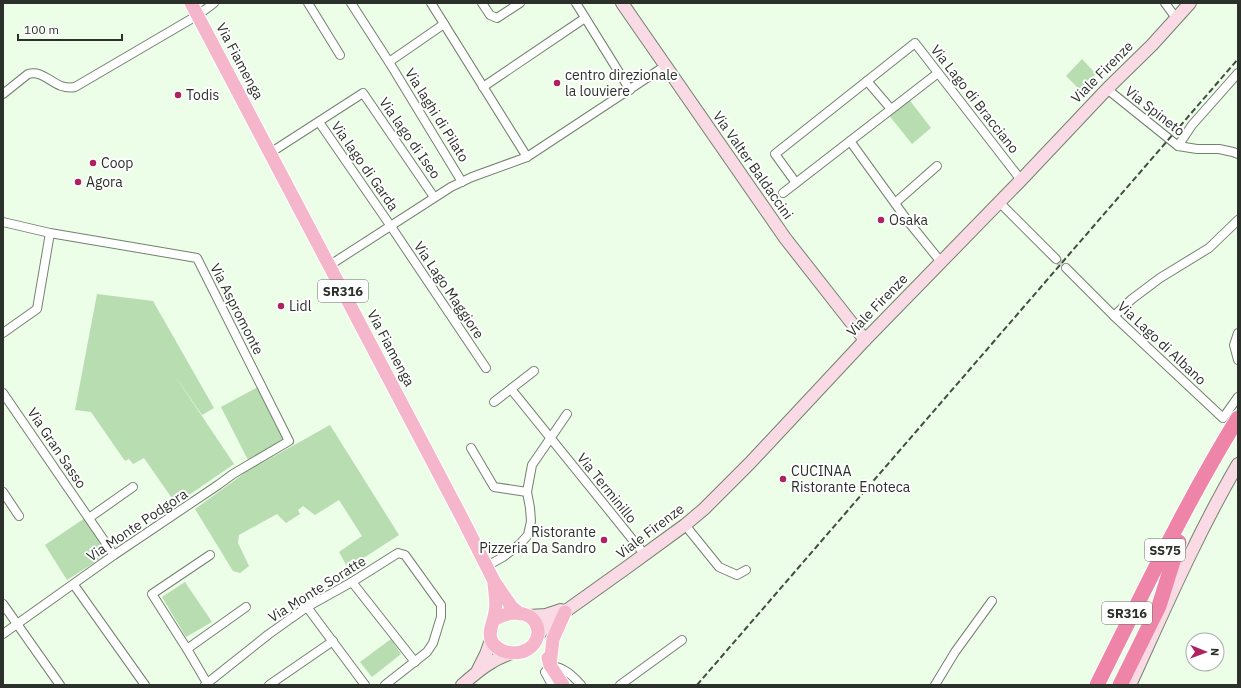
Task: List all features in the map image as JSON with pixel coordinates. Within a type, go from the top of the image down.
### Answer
[{"type":"highway","name":"SS75","points":[[1108,685],[1211,462],[1238,418]]},
{"type":"highway","name":"SS75","points":[[1097,685],[1174,542],[1238,433]]},
{"type":"highway","name":"SR316","points":[[1087,685],[1146,578],[1174,542]]},
{"type":"highway","name":"SR316","points":[[1120,685],[1159,606],[1174,542]]},
{"type":"main road","name":"Via Fiamenga","points":[[191,3],[330,265],[494,581],[511,606],[524,615]]},
{"type":"main road","name":"Via Valter Baldaccini","points":[[622,3],[785,238],[865,340]]},
{"type":"main road","name":"Viale Firenze","points":[[525,651],[534,645],[538,637],[549,623],[685,525],[704,509],[750,463],[865,340],[1021,180],[1106,89],[1152,45],[1190,3]]},
{"type":"main road","points":[[1130,685],[1187,562],[1226,484],[1238,464]]},
{"type":"main road","name":"Via Fiamenga","points":[[494,581],[496,600],[494,620]]},
{"type":"main road","name":"Viale Firenze","points":[[494,620],[505,614],[546,615],[567,610]]},
{"type":"main road","points":[[551,665],[553,639],[567,610]]},
{"type":"main road","name":"SR316","points":[[524,615],[535,623],[538,637],[551,665],[563,685]]},
{"type":"main road","name":"SR316","points":[[491,640],[491,628],[494,620]]},
{"type":"main road","points":[[471,680],[486,654],[491,640],[499,649],[512,653]]},
{"type":"main road","points":[[471,680],[501,656],[525,651]]},
{"type":"main road","name":"SR316","points":[[525,651],[539,656],[551,665]]},
{"type":"street","points":[[3,94],[28,74],[32,73],[41,74],[61,87],[75,87],[198,15],[214,3]]},
{"type":"street","points":[[308,3],[340,55]]},
{"type":"street","name":"Via laghi di Pilato","points":[[351,3],[389,62],[462,182]]},
{"type":"street","points":[[431,3],[527,157]]},
{"type":"street","points":[[482,3],[490,15],[497,18],[520,3]]},
{"type":"street","points":[[576,3],[630,90]]},
{"type":"street","points":[[1165,3],[1176,18]]},
{"type":"street","points":[[483,87],[586,18]]},
{"type":"street","name":"Via laghi di Pilato","points":[[389,62],[444,24]]},
{"type":"street","name":"Via Lago di Bracciano","points":[[796,183],[775,154],[915,43],[1021,180]]},
{"type":"street","points":[[330,265],[434,197],[462,182],[527,157],[665,66]]},
{"type":"street","points":[[783,193],[938,73]]},
{"type":"street","points":[[1178,146],[1192,125],[1238,73]]},
{"type":"street","points":[[868,80],[892,109]]},
{"type":"street","name":"Via Spineto","points":[[1106,89],[1178,146],[1197,149],[1219,149],[1238,154]]},
{"type":"street","name":"Via lago di Iseo","points":[[319,122],[363,93],[434,197]]},
{"type":"street","points":[[270,153],[319,122]]},
{"type":"street","name":"Via lago di Garda","points":[[319,122],[390,225]]},
{"type":"street","points":[[850,141],[895,203],[941,262]]},
{"type":"street","points":[[895,203],[937,166]]},
{"type":"street","points":[[999,202],[1056,259]]},
{"type":"street","points":[[1114,316],[1132,299],[1160,278],[1210,248],[1238,220]]},
{"type":"street","name":"Via Aspromonte","points":[[3,222],[50,233],[197,258],[289,441]]},
{"type":"street","name":"Via Lago Maggiore","points":[[390,225],[486,368]]},
{"type":"street","points":[[3,333],[37,309],[50,233]]},
{"type":"street","name":"Via Lago di Albano","points":[[1066,268],[1114,316],[1223,418],[1238,397]]},
{"type":"street","points":[[1238,333],[1234,345],[1238,360]]},
{"type":"street","points":[[494,402],[534,371]]},
{"type":"street","name":"Via Terminillo","points":[[511,389],[644,554]]},
{"type":"street","name":"Via Gran Sasso","points":[[3,393],[114,555]]},
{"type":"street","points":[[487,566],[503,557],[528,535],[531,521],[527,492],[532,465],[567,414]]},
{"type":"street","name":"Via Monte Podgora","points":[[3,634],[74,585],[114,555],[233,474],[289,441]]},
{"type":"street","points":[[471,448],[494,487],[527,492]]},
{"type":"street","points":[[89,518],[133,488]]},
{"type":"street","points":[[3,492],[20,516]]},
{"type":"street","points":[[685,525],[719,567],[737,575],[746,570]]},
{"type":"street","name":"Via Monte Soratte","points":[[210,555],[152,594],[187,649],[211,683],[269,634],[307,607],[352,582],[398,553],[405,555],[441,605],[441,617],[433,643],[415,662]]},
{"type":"street","points":[[352,582],[415,662],[385,685]]},
{"type":"street","points":[[74,585],[145,685]]},
{"type":"street","points":[[935,685],[955,652],[992,601]]},
{"type":"street","points":[[3,604],[60,685]]},
{"type":"street","name":"Via Monte Soratte","points":[[187,649],[246,607]]},
{"type":"street","points":[[307,607],[365,685]]},
{"type":"street","points":[[620,685],[682,640]]},
{"type":"street","points":[[269,685],[332,641]]},
{"type":"street","points":[[552,685],[545,672],[551,665],[568,672],[581,685]]},
{"type":"green space","points":[[1082,59],[1096,74],[1080,90],[1066,76]]},
{"type":"green space","points":[[908,98],[931,128],[912,144],[888,114]]},
{"type":"green space","points":[[97,294],[153,301],[214,408],[202,415],[171,370],[234,464],[176,504],[144,458],[133,464],[129,459],[125,461],[91,412],[75,410]]},
{"type":"green space","points":[[258,387],[283,434],[282,441],[248,460],[221,407]]},
{"type":"green space","points":[[330,425],[399,535],[348,568],[339,552],[362,536],[339,500],[315,515],[303,506],[298,510],[300,514],[286,523],[277,514],[239,535],[238,543],[249,566],[240,573],[233,571],[195,509],[246,472]]},
{"type":"green space","points":[[85,518],[104,546],[103,557],[67,580],[45,545]]},
{"type":"green space","points":[[185,582],[212,622],[186,637],[162,597]]},
{"type":"green space","points":[[391,639],[401,654],[372,677],[360,662]]},
{"type":"tunnel","points":[[1056,259],[1066,268]]},
{"type":"railway","points":[[697,685],[1238,59]]},
{"type":"place","name":"centro direzionale la louviere","points":[[557,83]]},
{"type":"place","name":"Todis","points":[[178,95]]},
{"type":"place","name":"Coop","points":[[93,163]]},
{"type":"place","name":"Agora","points":[[78,182]]},
{"type":"place","name":"Osaka","points":[[881,220]]},
{"type":"place","name":"Lidl","points":[[281,306]]},
{"type":"place","name":"CUCINAA Ristorante Enoteca","points":[[783,479]]},
{"type":"place","name":"Ristorante Pizzeria Da Sandro","points":[[604,540]]}]
